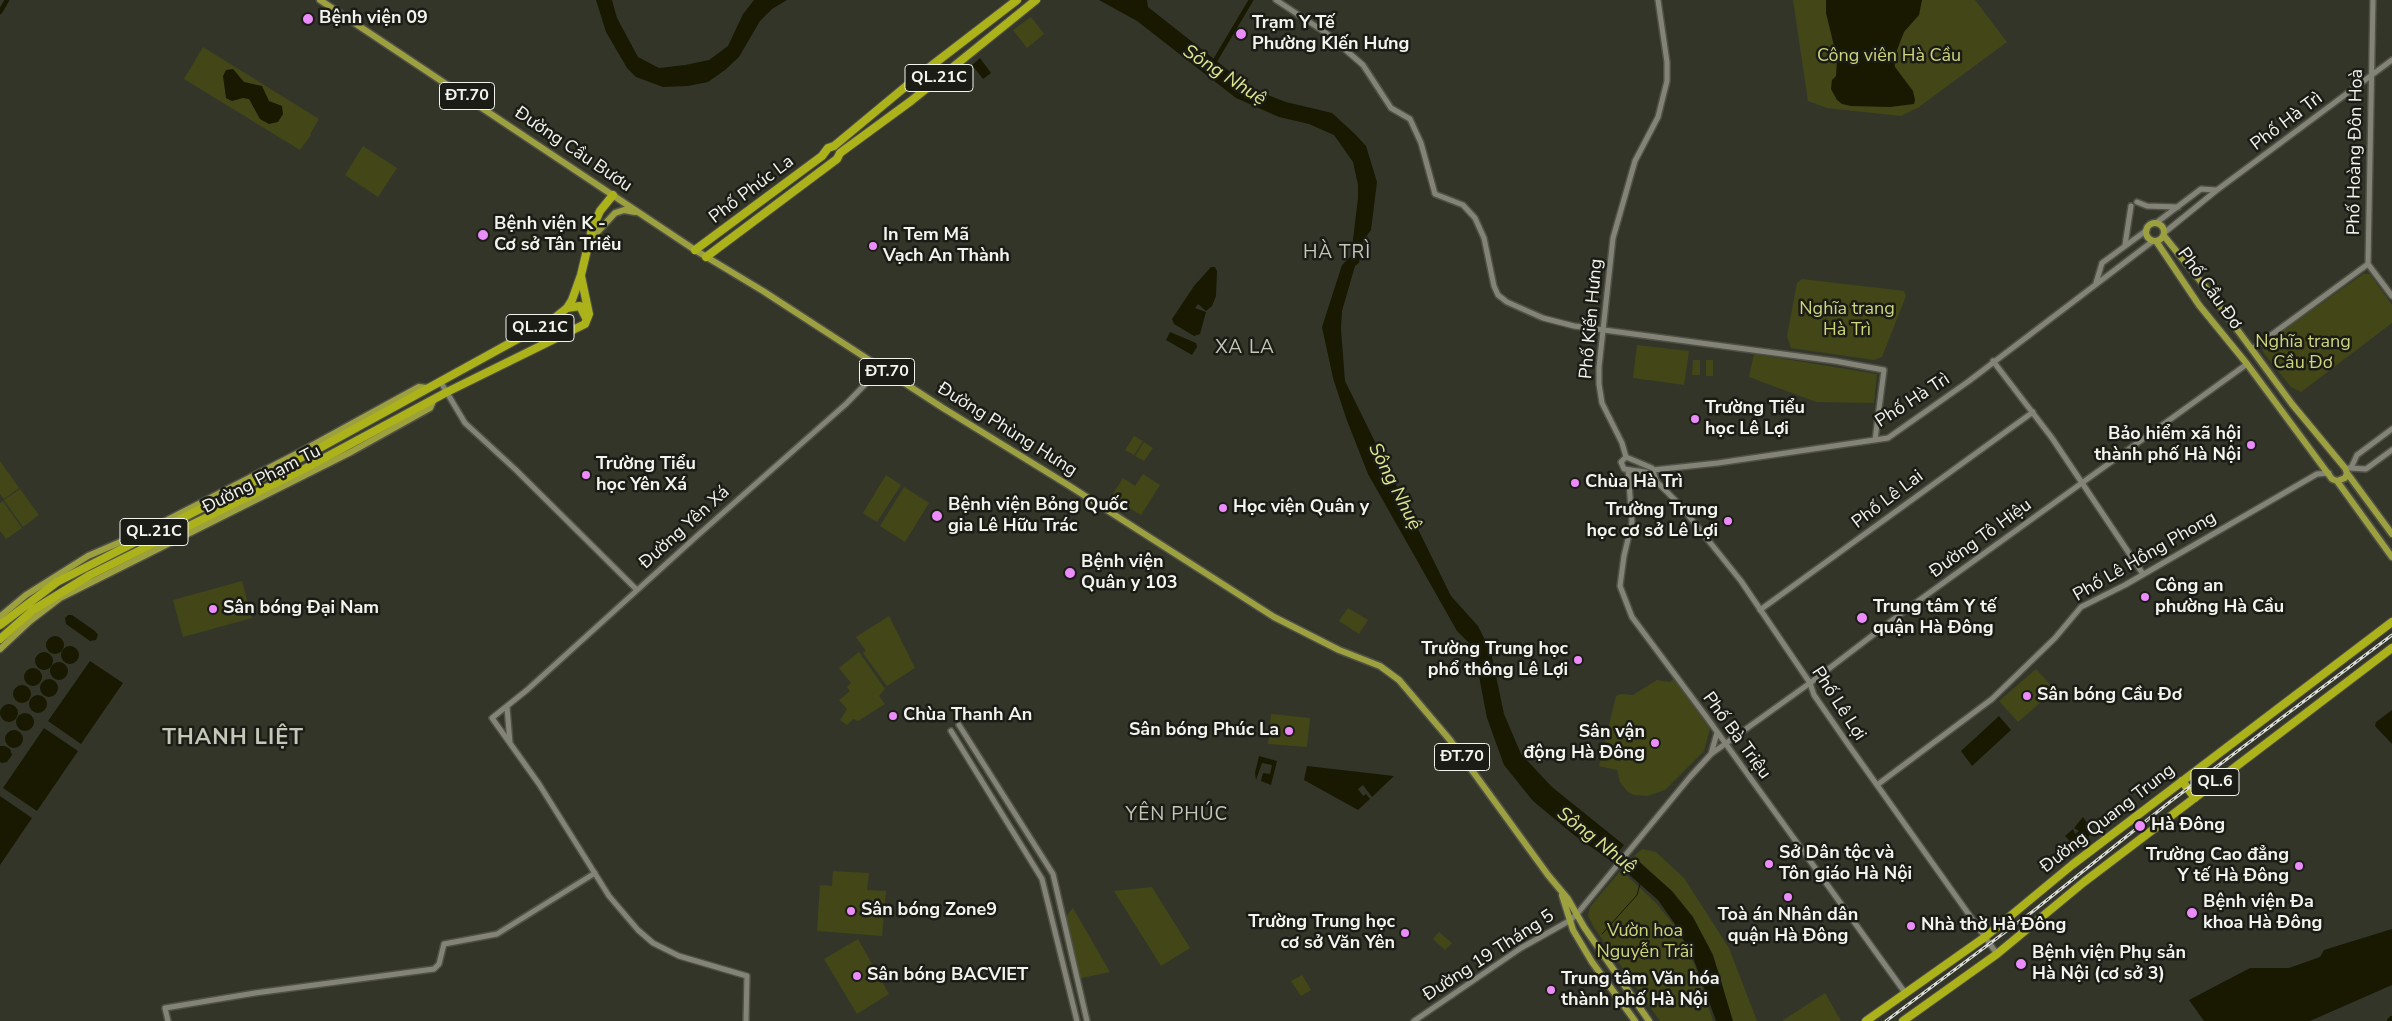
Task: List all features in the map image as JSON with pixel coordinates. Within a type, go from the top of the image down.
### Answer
[{"type":"highway","name":"QL.21C","points":[[834,146],[922,73],[1017,0]]},
{"type":"highway","name":"QL.21C","points":[[840,154],[1036,0]]},
{"type":"highway","points":[[834,146],[840,154],[837,159],[833,160],[827,157],[826,152],[828,148],[834,146]]},
{"type":"highway","name":"Phố Phúc La","points":[[695,250],[826,152]]},
{"type":"highway","name":"Phố Phúc La","points":[[706,257],[782,202],[833,160]]},
{"type":"highway","name":"Đường Phạm Tu","points":[[0,625],[57,582],[315,448],[545,325],[567,308],[581,275],[589,241],[600,210],[613,195]]},
{"type":"highway","name":"Đường Phạm Tu","points":[[0,639],[90,574],[284,479],[324,462],[447,392],[586,322],[589,314],[581,275]]},
{"type":"highway","points":[[567,308],[580,306],[584,311],[586,322]]},
{"type":"highway","points":[[315,448],[324,462]]},
{"type":"highway","name":"Đường Quang Trung","points":[[1866,1021],[1985,937],[2105,839],[2392,622]]},
{"type":"highway","name":"Đường Quang Trung","points":[[1903,1021],[1997,954],[2084,882],[2392,648]]},
{"type":"highway","points":[[2182,781],[2195,798]]},
{"type":"main road","name":"Đường Cầu Bươu","points":[[320,0],[659,226]]},
{"type":"main road","points":[[589,241],[615,213],[628,210],[640,214]]},
{"type":"main road","points":[[2156,223],[2163,228],[2164,234],[2154,241],[2147,236],[2146,230],[2150,225],[2156,223]]},
{"type":"main road","name":"Đường Phùng Hưng","points":[[659,226],[1274,617],[1339,650],[1380,666],[1399,680],[1450,740],[1577,914],[1649,1021]]},
{"type":"main road","name":"Phố Cầu Đơ","points":[[2164,234],[2346,469],[2392,534]]},
{"type":"main road","name":"Phố Cầu Đơ","points":[[2154,241],[2199,306],[2247,364],[2332,478],[2337,481]]},
{"type":"main road","points":[[2236,351],[2252,349],[2247,364],[2264,365]]},
{"type":"main road","name":"Đường Phạm Tu","points":[[0,619],[2,615],[26,595],[88,556],[146,531],[315,448]]},
{"type":"main road","points":[[2316,456],[2321,459],[2328,456],[2329,448]]},
{"type":"main road","name":"Đường Phạm Tu","points":[[0,649],[38,610],[324,462]]},
{"type":"main road","points":[[2330,473],[2333,466],[2346,469],[2342,480],[2337,481],[2392,557]]},
{"type":"main road","points":[[2349,500],[2349,491],[2356,488],[2360,491]]},
{"type":"main road","name":"Đường Phùng Hưng","points":[[1561,892],[1569,921],[1592,962],[1634,1021]]},
{"type":"main road","points":[[1592,962],[1603,954]]},
{"type":"main road","points":[[1621,1001],[1630,994]]},
{"type":"street","points":[[1276,0],[1326,33],[1362,65],[1391,108],[1410,119],[1421,143],[1435,194],[1463,205],[1475,218],[1484,238],[1494,286],[1498,295],[1507,302],[1543,318],[1574,326],[1835,361],[1884,370],[1875,440]]},
{"type":"street","name":"Phố Kiến Hưng","points":[[1630,469],[1624,469],[1621,464],[1626,457],[1602,403],[1598,367],[1613,238],[1635,161],[1658,117],[1667,82],[1668,62],[1658,0]]},
{"type":"street","name":"Phố Hoàng Đôn Hoà","points":[[2368,264],[2368,146],[2372,76],[2373,0]]},
{"type":"street","name":"Phố Hà Trì","points":[[2164,234],[2217,190],[2392,60]]},
{"type":"street","name":"Phố Hà Trì","points":[[2156,223],[2201,189],[2217,190]]},
{"type":"street","points":[[2137,202],[2160,207],[2178,206]]},
{"type":"street","points":[[2125,245],[2131,206]]},
{"type":"street","points":[[2096,283],[2102,263],[2146,230]]},
{"type":"street","name":"Phố Hà Trì","points":[[1650,471],[1888,438],[1943,401],[1993,361],[2154,241]]},
{"type":"street","points":[[2252,349],[2368,264],[2392,296]]},
{"type":"street","points":[[1993,361],[2033,412],[2143,574]]},
{"type":"street","name":"Đường Tô Hiệu","points":[[1577,914],[1631,847],[1711,754],[1810,683],[1907,609],[2247,364]]},
{"type":"street","name":"Đường Yên Xá","points":[[746,1021],[747,976],[679,956],[653,943],[638,930],[609,896],[539,784],[492,718],[846,404],[881,368]]},
{"type":"street","points":[[440,381],[465,424],[516,470],[638,590]]},
{"type":"street","name":"Phố Lê Lai","points":[[1760,610],[2033,412]]},
{"type":"street","points":[[2346,469],[2357,455],[2392,429]]},
{"type":"street","points":[[2346,469],[2366,469],[2392,450]]},
{"type":"street","points":[[1626,457],[1650,471]]},
{"type":"street","points":[[1634,462],[1630,469],[1650,471]]},
{"type":"street","name":"Phố Bà Triệu","points":[[1630,469],[1632,522],[1622,563],[1620,586],[1622,597],[1632,617],[1906,994]]},
{"type":"street","name":"Phố Lê Lợi","points":[[1650,471],[1657,482],[1680,506],[1732,569],[1810,683],[1814,695],[1997,954]]},
{"type":"street","name":"Phố Lê Hồng Phong","points":[[1877,786],[1992,699],[2055,638],[2081,607],[2143,574],[2317,474],[2330,473]]},
{"type":"street","name":"Đường Yên Xá","points":[[506,707],[510,744]]},
{"type":"street","points":[[959,725],[1053,874],[1087,1021]]},
{"type":"street","points":[[951,731],[1042,879],[1077,1021]]},
{"type":"street","points":[[1711,754],[1717,733]]},
{"type":"street","points":[[168,1021],[165,1008],[254,993],[434,970],[439,964],[444,944],[497,934],[595,873]]},
{"type":"street","name":"Đường 19 Tháng 5","points":[[1414,1021],[1521,948],[1569,921],[1577,914]]},
{"type":"green space","name":"Công viên Hà Cầu","points":[[1793,0],[1975,0],[2007,42],[1919,107],[1901,116],[1827,108],[1808,101]]},
{"type":"green space","points":[[1031,17],[1044,34],[1027,48],[1013,30]]},
{"type":"green space","points":[[203,47],[319,119],[311,135],[300,150],[184,79]]},
{"type":"green space","points":[[363,146],[397,168],[378,197],[345,175]]},
{"type":"green space","name":"Nghĩa trang Cầu Đơ","points":[[2363,274],[2370,274],[2392,305],[2392,323],[2301,392],[2291,387],[2263,352],[2263,345]]},
{"type":"green space","name":"Nghĩa trang Hà Trì","points":[[1802,279],[1904,291],[1906,296],[1882,357],[1874,360],[1791,348],[1787,336],[1797,283]]},
{"type":"green space","points":[[1637,345],[1689,351],[1684,385],[1633,378]]},
{"type":"green space","points":[[1754,354],[1877,374],[1874,403],[1816,402],[1749,377]]},
{"type":"green space","points":[[1693,360],[1700,360],[1700,375],[1692,375]]},
{"type":"green space","points":[[1706,360],[1713,360],[1713,376],[1706,376]]},
{"type":"green space","points":[[1134,436],[1143,441],[1134,455],[1125,450]]},
{"type":"green space","points":[[1144,442],[1153,448],[1144,461],[1135,456]]},
{"type":"green space","points":[[0,461],[19,488],[4,499],[0,494]]},
{"type":"green space","points":[[1143,474],[1160,485],[1141,515],[1111,497],[1123,478],[1135,486]]},
{"type":"green space","points":[[886,475],[901,485],[877,522],[863,513]]},
{"type":"green space","points":[[904,487],[929,503],[905,542],[880,526]]},
{"type":"green space","points":[[20,489],[39,515],[23,527],[4,500]]},
{"type":"green space","points":[[3,501],[22,528],[6,539],[0,531],[0,503]]},
{"type":"green space","name":"Sân bóng Đại Nam","points":[[242,581],[252,618],[183,637],[173,600]]},
{"type":"green space","points":[[1348,608],[1368,620],[1359,634],[1339,621]]},
{"type":"green space","points":[[889,616],[915,668],[887,686],[863,653],[866,651],[856,637]]},
{"type":"green space","points":[[859,652],[885,689],[879,696],[885,704],[858,721],[853,719],[847,725],[840,720],[847,709],[839,700],[850,691],[847,687],[851,683],[839,668]]},
{"type":"green space","name":"Sân bóng Cầu Đơ","points":[[2036,669],[2055,690],[2018,722],[1999,701]]},
{"type":"green space","name":"Sân vận động Hà Đông","points":[[1674,679],[1710,729],[1704,751],[1665,790],[1647,796],[1634,795],[1628,792],[1620,782],[1617,770],[1599,766],[1616,696],[1621,694],[1633,695],[1657,680],[1670,682]]},
{"type":"green space","name":"Sân bóng Phúc La","points":[[1271,714],[1310,718],[1307,747],[1268,744]]},
{"type":"green space","points":[[1642,849],[1656,852],[1684,878],[1729,948],[1757,1021],[1732,1021],[1720,976],[1708,945],[1681,902],[1634,856]]},
{"type":"green space","name":"Vườn hoa Nguyễn Trãi","points":[[1621,870],[1656,903],[1678,930],[1695,966],[1713,1021],[1660,1021],[1595,929],[1588,916],[1590,907]]},
{"type":"green space","name":"Sân bóng Zone9","points":[[833,871],[869,873],[867,890],[886,891],[882,936],[817,931],[820,885],[832,886]]},
{"type":"green space","points":[[1152,887],[1190,948],[1161,966],[1114,891]]},
{"type":"green space","points":[[1073,908],[1110,972],[1077,979],[1063,920]]},
{"type":"green space","points":[[1439,932],[1452,943],[1445,950],[1433,939]]},
{"type":"green space","name":"Sân bóng BACVIET","points":[[858,939],[889,994],[857,1014],[824,959]]},
{"type":"green space","points":[[1302,975],[1311,990],[1301,996],[1291,981]]},
{"type":"green space","points":[[1825,993],[1841,1021],[1782,1021]]},
{"type":"water","points":[[596,0],[612,0],[617,18],[638,57],[659,68],[709,60],[728,46],[743,14],[754,0],[787,0],[772,9],[760,21],[739,57],[708,82],[688,86],[663,87],[636,77],[627,68],[606,32]]},
{"type":"water","points":[[1099,0],[1147,0],[1148,7],[1252,89],[1286,102],[1332,113],[1366,146],[1377,182],[1371,230],[1363,241],[1359,263],[1355,266],[1342,311],[1341,329],[1345,381],[1451,596],[1478,626],[1491,652],[1504,714],[1521,754],[1552,787],[1624,845],[1611,861],[1574,835],[1533,801],[1504,765],[1487,718],[1477,666],[1470,644],[1457,631],[1368,474],[1346,418],[1333,378],[1322,327],[1342,265],[1351,256],[1358,198],[1358,185],[1353,162],[1334,135],[1309,124],[1279,117],[1236,98],[1137,21]]},
{"type":"water","points":[[1826,0],[1922,0],[1919,15],[1904,32],[1894,58],[1895,67],[1913,91],[1914,104],[1890,107],[1851,106],[1842,104],[1837,100],[1831,89],[1832,80],[1836,76],[1837,58],[1826,13]]},
{"type":"water","points":[[980,58],[991,73],[983,79],[972,65]]},
{"type":"water","points":[[233,69],[244,82],[262,86],[269,101],[282,106],[283,114],[278,122],[269,124],[260,119],[249,99],[243,98],[232,101],[226,98],[223,76],[226,70]]},
{"type":"water","points":[[1211,267],[1215,267],[1217,271],[1216,296],[1212,306],[1206,311],[1198,304],[1195,308],[1206,312],[1200,334],[1194,336],[1174,324],[1172,319],[1194,286]]},
{"type":"water","points":[[1170,332],[1196,343],[1197,347],[1192,355],[1166,340]]},
{"type":"water","points":[[68,615],[72,615],[95,631],[98,635],[96,640],[90,641],[66,624],[65,618]]},
{"type":"water","points":[[55,636],[61,639],[64,645],[61,651],[55,654],[49,651],[46,645],[49,639]]},
{"type":"water","points":[[70,646],[76,649],[79,655],[76,661],[70,664],[64,661],[61,655],[64,649]]},
{"type":"water","points":[[44,652],[50,655],[53,661],[50,667],[44,670],[38,667],[35,661],[38,655]]},
{"type":"water","points":[[90,661],[123,683],[81,744],[48,721]]},
{"type":"water","points":[[59,662],[65,665],[68,671],[65,677],[59,680],[53,677],[50,671],[53,665]]},
{"type":"water","points":[[33,668],[39,671],[42,677],[39,683],[33,686],[27,683],[24,677],[27,671]]},
{"type":"water","points":[[49,679],[55,682],[58,688],[55,694],[49,697],[43,694],[40,688],[43,682]]},
{"type":"water","points":[[22,685],[28,688],[31,694],[28,700],[22,703],[16,700],[13,694],[16,688]]},
{"type":"water","points":[[38,695],[44,698],[47,704],[44,710],[38,713],[32,710],[29,704],[32,698]]},
{"type":"water","points":[[9,704],[15,707],[18,713],[15,719],[9,722],[3,719],[0,713],[3,707]]},
{"type":"water","points":[[2392,710],[2392,744],[2375,726],[2376,722]]},
{"type":"water","points":[[25,713],[31,716],[34,722],[31,728],[25,731],[19,728],[16,722],[19,716]]},
{"type":"water","points":[[1999,716],[2011,730],[1972,766],[1961,751]]},
{"type":"water","points":[[44,728],[78,751],[37,811],[3,788]]},
{"type":"water","points":[[14,730],[20,733],[23,739],[20,745],[14,748],[8,745],[5,739],[8,733]]},
{"type":"water","points":[[0,746],[10,749],[12,755],[7,762],[2,763],[0,762]]},
{"type":"water","points":[[1259,756],[1277,761],[1271,785],[1261,781],[1263,773],[1270,774],[1272,765],[1262,763],[1256,780],[1255,773]]},
{"type":"water","points":[[1307,766],[1394,776],[1372,797],[1363,785],[1358,789],[1363,796],[1366,794],[1370,799],[1358,810],[1304,780]]},
{"type":"water","points":[[0,796],[32,818],[0,865]]},
{"type":"water","points":[[2083,817],[2092,830],[2088,838],[2077,848],[2065,836],[2073,829],[2075,834],[2079,831],[2074,828]]},
{"type":"water","points":[[1635,858],[1672,891],[1693,917],[1713,955],[1733,1021],[1716,1021],[1694,960],[1677,927],[1658,900],[1625,871]]},
{"type":"water","points":[[2392,929],[2392,985],[2310,1021],[2204,1021],[2189,1000],[2250,968],[2289,968],[2320,957],[2324,950]]},
{"type":"waterway","points":[[0,12],[7,0]]},
{"type":"waterway","points":[[1216,59],[1251,0]]},
{"type":"waterway","name":"Sông Nhuệ","points":[[1607,850],[1636,872]]},
{"type":"waterway","points":[[1602,934],[1637,895],[1640,884]]},
{"type":"railway","points":[[1886,1021],[2032,912],[2171,801],[2392,635]]},
{"type":"place","name":"Bệnh viện 09","points":[[308,19]]},
{"type":"place","name":"Trạm Y Tế Phường KIến Hưng","points":[[1241,34]]},
{"type":"place","name":"Bệnh viện K - Cơ sở Tân Triều","points":[[483,235]]},
{"type":"place","name":"In Tem Mã Vạch An Thành","points":[[873,246]]},
{"type":"place","name":"Trường Tiểu học Lê Lợi","points":[[1695,419]]},
{"type":"place","name":"Bảo hiểm xã hội thành phố Hà Nội","points":[[2251,445]]},
{"type":"place","name":"Trường Tiểu học Yên Xá","points":[[586,475]]},
{"type":"place","name":"Chùa Hà Trì","points":[[1575,483]]},
{"type":"place","name":"Học viện Quân y","points":[[1223,508]]},
{"type":"place","name":"Bệnh viện Bỏng Quốc gia Lê Hữu Trác","points":[[937,516]]},
{"type":"place","name":"Trường Trung học cơ sở Lê Lợi","points":[[1728,521]]},
{"type":"place","name":"Bệnh viện Quân y 103","points":[[1070,573]]},
{"type":"place","name":"Công an phường Hà Cầu","points":[[2145,597]]},
{"type":"place","name":"Sân bóng Đại Nam","points":[[213,609]]},
{"type":"place","name":"Trung tâm Y tế quận Hà Đông","points":[[1862,618]]},
{"type":"place","name":"Trường Trung học phổ thông Lê Lợi","points":[[1578,660]]},
{"type":"place","name":"Sân bóng Cầu Đơ","points":[[2027,696]]},
{"type":"place","name":"Chùa Thanh An","points":[[893,716]]},
{"type":"place","name":"Sân bóng Phúc La","points":[[1289,731]]},
{"type":"place","name":"Sân vận động Hà Đông","points":[[1655,743]]},
{"type":"place","name":"Hà Đông","points":[[2140,826]]},
{"type":"place","name":"Sở Dân tộc và Tôn giáo Hà Nội","points":[[1769,864]]},
{"type":"place","name":"Trường Cao đẳng Y tế Hà Đông","points":[[2299,866]]},
{"type":"place","name":"Toà án Nhân dân quận Hà Đông","points":[[1788,897]]},
{"type":"place","name":"Sân bóng Zone9","points":[[851,911]]},
{"type":"place","name":"Bệnh viện Đa khoa Hà Đông","points":[[2192,913]]},
{"type":"place","name":"Nhà thờ Hà Đông","points":[[1911,926]]},
{"type":"place","name":"Trường Trung học cơ sở Văn Yên","points":[[1405,933]]},
{"type":"place","name":"Bệnh viện Phụ sản Hà Nội (cơ sở 3)","points":[[2021,964]]},
{"type":"place","name":"Sân bóng BACVIET","points":[[857,976]]},
{"type":"place","name":"Trung tâm Văn hóa thành phố Hà Nội","points":[[1551,990]]},
{"type":"district","name":"HÀ TRÌ","points":[[1337,253]]},
{"type":"district","name":"XA LA","points":[[1245,348]]},
{"type":"district","name":"THANH LIỆT","points":[[233,739]]},
{"type":"district","name":"YÊN PHÚC","points":[[1177,815]]}]
